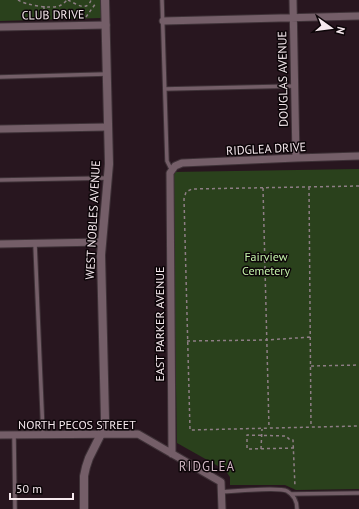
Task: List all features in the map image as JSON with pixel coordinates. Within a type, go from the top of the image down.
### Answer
[{"type":"street","name":"WEST NOBLES AVENUE","points":[[84,509],[84,476],[89,458],[101,434],[105,419],[101,255],[110,164],[105,0]]},
{"type":"street","name":"DOUGLAS AVENUE","points":[[293,0],[296,158]]},
{"type":"street","points":[[163,22],[359,16]]},
{"type":"street","name":"CLUB DRIVE","points":[[0,27],[106,25]]},
{"type":"street","points":[[0,129],[108,127]]},
{"type":"street","name":"RIDGLEA DRIVE","points":[[174,168],[182,164],[359,156]]},
{"type":"street","name":"EAST PARKER AVENUE","points":[[172,454],[170,173],[174,168]]},
{"type":"street","points":[[0,244],[102,242]]},
{"type":"street","name":"NORTH PECOS STREET","points":[[0,435],[138,434],[172,454]]},
{"type":"street","points":[[172,454],[221,482],[222,509]]},
{"type":"lane","points":[[162,0],[167,160],[170,167],[174,168]]},
{"type":"lane","points":[[0,77],[107,74]]},
{"type":"lane","points":[[165,88],[295,86]]},
{"type":"lane","points":[[0,180],[108,178]]},
{"type":"lane","points":[[36,244],[43,435]]},
{"type":"lane","points":[[14,435],[15,509]]},
{"type":"lane","points":[[222,492],[286,490],[296,501],[297,509]]},
{"type":"lane","points":[[291,494],[359,493]]},
{"type":"path","points":[[18,0],[30,5],[44,6],[59,6],[67,0],[82,7],[87,6],[91,0]]},
{"type":"path","points":[[86,17],[98,0]]},
{"type":"path","points":[[89,4],[92,8]]},
{"type":"path","points":[[39,19],[44,19],[44,6]]},
{"type":"path","points":[[359,186],[192,189],[186,192],[184,198],[190,430],[359,426]]},
{"type":"path","points":[[309,187],[312,427]]},
{"type":"path","points":[[263,188],[269,428]]},
{"type":"path","points":[[187,341],[267,340],[311,337]]},
{"type":"path","points":[[311,366],[359,364]]},
{"type":"path","points":[[261,449],[262,428]]},
{"type":"path","points":[[294,448],[247,449],[247,435],[286,436],[290,440],[294,440],[295,487]]},
{"type":"green space","points":[[0,0],[101,0],[101,18],[0,21]]},
{"type":"green space","name":"Fairview Cemetery","points":[[359,169],[359,489],[296,490],[285,485],[230,485],[230,477],[225,470],[177,443],[172,172]]},
{"type":"district","name":"RIDGLEA","points":[[207,466]]}]
